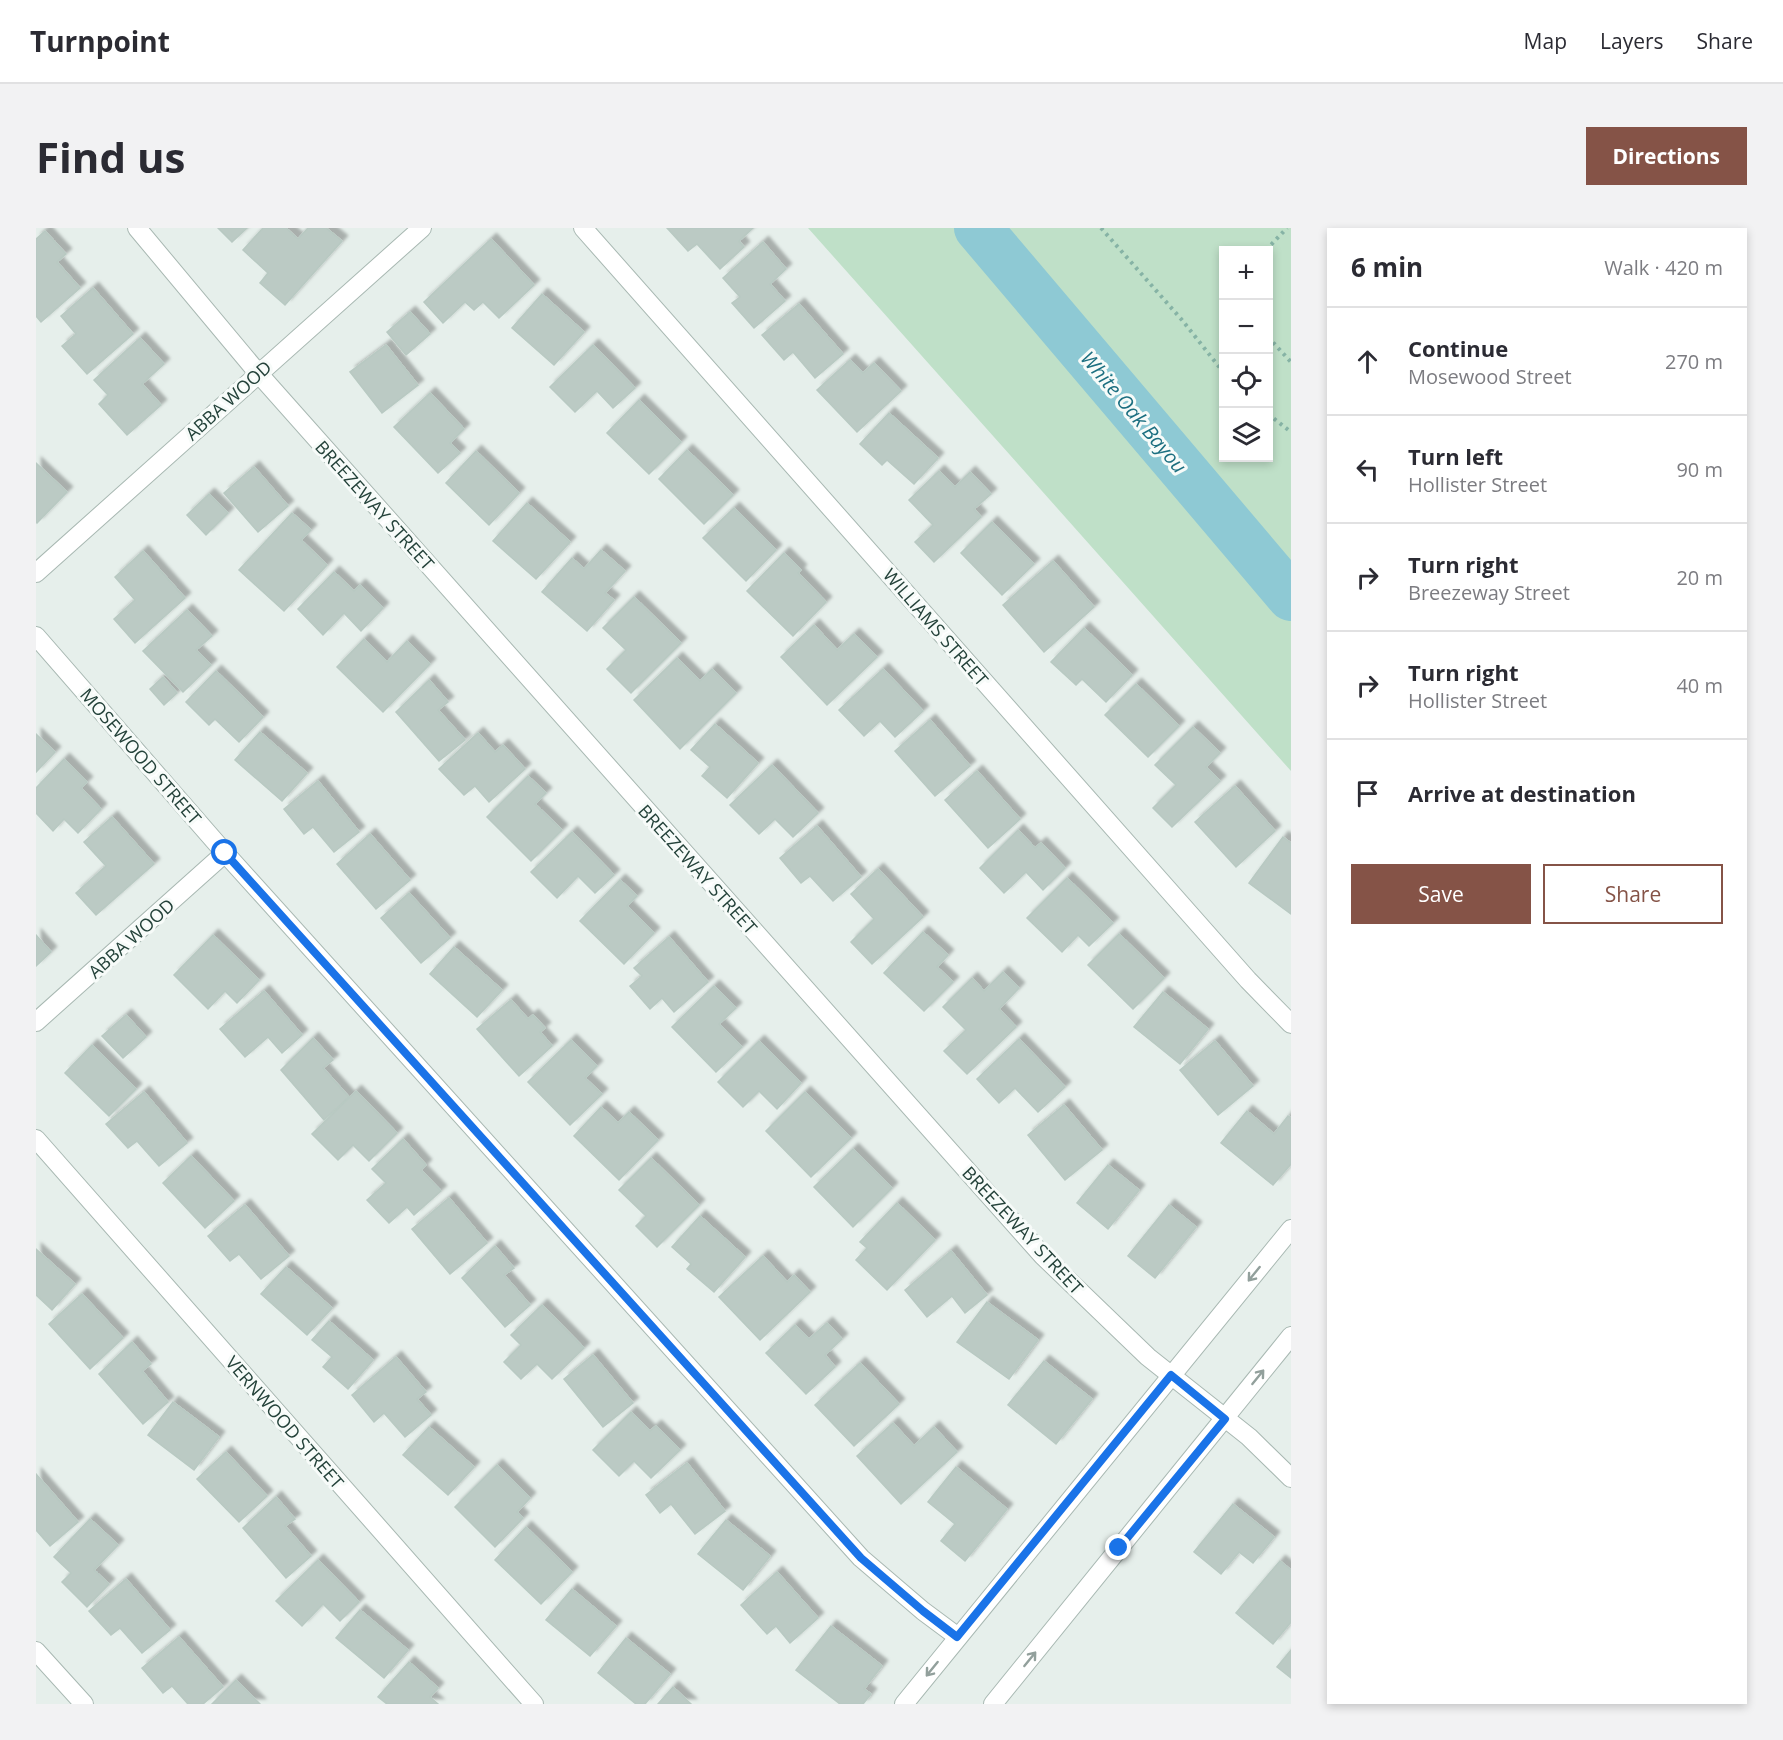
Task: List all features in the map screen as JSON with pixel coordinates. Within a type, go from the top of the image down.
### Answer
[{"type":"street","name":"BREEZEWAY STREET","points":[[137,228],[258,373],[1042,1256],[1148,1357],[1249,1437],[1291,1478]]},
{"type":"street","name":"ABBA WOOD","points":[[36,573],[422,228]]},
{"type":"street","name":"WILLIAMS STREET","points":[[583,228],[1232,963],[1291,1024]]},
{"type":"street","name":"MOSEWOOD STREET","points":[[36,636],[225,853],[861,1558],[957,1637]]},
{"type":"street","name":"ABBA WOOD","points":[[36,1022],[225,853]]},
{"type":"street","name":"VERNWOOD STREET","points":[[36,1139],[534,1704]]},
{"type":"street","points":[[904,1704],[1291,1229]]},
{"type":"street","points":[[993,1704],[1291,1336]]},
{"type":"street","points":[[36,1651],[84,1704]]},
{"type":"path","points":[[1101,228],[1182,320],[1219,367]]},
{"type":"path","points":[[1270,246],[1287,228]]},
{"type":"path","points":[[1273,342],[1291,362]]},
{"type":"path","points":[[1273,417],[1291,432]]},
{"type":"green space","points":[[808,228],[1291,228],[1291,771]]},
{"type":"building","points":[[218,228],[247,228],[232,242]]},
{"type":"building","points":[[263,228],[286,228],[298,239],[308,228],[326,228],[342,241],[285,305],[260,283],[268,273],[243,250]]},
{"type":"building","points":[[667,228],[753,228],[739,241],[744,247],[720,269],[697,244],[688,251]]},
{"type":"building","points":[[45,231],[66,254],[57,262],[80,288],[41,322],[36,316],[36,239]]},
{"type":"building","points":[[491,239],[534,285],[499,318],[483,302],[474,310],[465,302],[443,323],[424,302]]},
{"type":"building","points":[[763,242],[786,269],[770,284],[785,301],[754,328],[732,303],[740,297],[723,278]]},
{"type":"building","points":[[93,288],[133,334],[87,374],[62,346],[76,334],[61,316]]},
{"type":"building","points":[[542,294],[584,332],[554,365],[512,328]]},
{"type":"building","points":[[799,304],[843,354],[815,378],[793,352],[784,360],[762,335]]},
{"type":"building","points":[[410,312],[430,334],[406,355],[387,332]]},
{"type":"building","points":[[140,338],[164,364],[142,384],[161,405],[127,435],[99,404],[108,395],[94,380]]},
{"type":"building","points":[[386,345],[418,385],[382,413],[350,372]]},
{"type":"building","points":[[593,345],[635,388],[613,408],[597,391],[575,412],[550,387]]},
{"type":"building","points":[[850,360],[863,373],[874,363],[901,391],[857,432],[817,390]]},
{"type":"building","points":[[430,393],[464,429],[450,443],[460,453],[438,473],[394,427]]},
{"type":"building","points":[[639,400],[681,442],[649,474],[607,433]]},
{"type":"building","points":[[889,413],[938,458],[914,484],[887,460],[882,465],[860,444]]},
{"type":"building","points":[[687,450],[733,495],[704,524],[659,479]]},
{"type":"building","points":[[476,451],[519,493],[489,525],[446,483]]},
{"type":"building","points":[[36,463],[67,492],[37,523],[36,521]]},
{"type":"building","points":[[254,467],[288,506],[258,532],[224,493]]},
{"type":"building","points":[[939,471],[955,487],[970,472],[991,494],[974,509],[981,517],[934,562],[915,542],[933,525],[909,500]]},
{"type":"building","points":[[209,494],[228,513],[206,535],[187,515]]},
{"type":"building","points":[[527,503],[570,542],[536,579],[493,541]]},
{"type":"building","points":[[734,508],[776,550],[746,581],[703,538]]},
{"type":"building","points":[[292,513],[311,530],[301,540],[327,565],[284,611],[239,570]]},
{"type":"building","points":[[992,522],[1034,564],[1002,595],[961,553]]},
{"type":"building","points":[[601,550],[625,571],[605,593],[614,600],[587,631],[542,592],[572,558],[584,569]]},
{"type":"building","points":[[143,551],[185,598],[135,643],[114,619],[135,600],[115,577]]},
{"type":"building","points":[[784,553],[801,570],[798,573],[826,602],[793,636],[747,591]]},
{"type":"building","points":[[1053,561],[1094,607],[1044,652],[1003,605]]},
{"type":"building","points":[[334,572],[354,591],[360,585],[383,608],[361,631],[344,613],[323,635],[298,609]]},
{"type":"building","points":[[634,597],[681,643],[631,693],[607,669],[626,650],[603,628]]},
{"type":"building","points":[[187,610],[212,636],[196,650],[211,665],[183,692],[143,651]]},
{"type":"building","points":[[814,625],[837,650],[854,634],[877,657],[827,705],[781,657]]},
{"type":"building","points":[[1084,628],[1132,675],[1106,702],[1082,679],[1076,685],[1051,662]]},
{"type":"building","points":[[364,639],[387,662],[407,641],[430,664],[383,712],[337,667]]},
{"type":"building","points":[[677,658],[700,681],[712,669],[736,693],[680,749],[634,700]]},
{"type":"building","points":[[883,669],[923,711],[895,737],[880,721],[864,736],[839,710]]},
{"type":"building","points":[[216,671],[263,717],[239,742],[215,719],[209,725],[186,702]]},
{"type":"building","points":[[163,677],[177,693],[164,705],[150,689]]},
{"type":"building","points":[[429,680],[448,702],[438,710],[465,740],[439,761],[396,712]]},
{"type":"building","points":[[1136,684],[1179,726],[1148,757],[1105,715]]},
{"type":"building","points":[[930,720],[970,766],[935,796],[895,751]]},
{"type":"building","points":[[715,724],[758,763],[727,798],[702,776],[710,767],[691,750]]},
{"type":"building","points":[[1193,727],[1220,753],[1206,767],[1220,781],[1172,827],[1153,808],[1176,785],[1155,765]]},
{"type":"building","points":[[260,732],[307,773],[282,801],[235,760]]},
{"type":"building","points":[[478,733],[495,752],[503,745],[525,769],[489,802],[475,786],[464,795],[439,769]]},
{"type":"building","points":[[36,734],[55,752],[36,772]]},
{"type":"building","points":[[64,759],[87,782],[81,788],[101,809],[78,833],[64,819],[53,831],[36,813],[36,788]]},
{"type":"building","points":[[772,765],[818,813],[793,837],[775,819],[759,834],[730,805]]},
{"type":"building","points":[[977,771],[1020,819],[988,848],[945,800]]},
{"type":"building","points":[[528,776],[546,793],[535,804],[562,830],[531,861],[487,817]]},
{"type":"building","points":[[318,781],[359,832],[334,852],[313,827],[304,834],[284,809]]},
{"type":"building","points":[[1235,786],[1275,831],[1236,867],[1195,822]]},
{"type":"building","points":[[112,817],[154,864],[96,915],[76,893],[106,866],[84,842]]},
{"type":"building","points":[[817,826],[861,877],[833,901],[810,876],[801,883],[780,858]]},
{"type":"building","points":[[1018,830],[1035,848],[1041,843],[1065,868],[1043,890],[1026,872],[1004,893],[980,868]]},
{"type":"building","points":[[572,832],[614,875],[595,893],[578,876],[557,898],[531,872]]},
{"type":"building","points":[[370,834],[410,880],[376,909],[337,864]]},
{"type":"building","points":[[1283,837],[1291,843],[1291,914],[1249,883]]},
{"type":"building","points":[[878,869],[923,917],[872,964],[851,942],[874,919],[851,894]]},
{"type":"building","points":[[1067,878],[1113,923],[1089,946],[1078,935],[1062,952],[1027,918]]},
{"type":"building","points":[[620,880],[637,896],[627,906],[654,933],[624,964],[580,921]]},
{"type":"building","points":[[409,893],[450,938],[421,963],[381,918]]},
{"type":"building","points":[[923,932],[948,955],[937,967],[953,982],[924,1011],[884,973]]},
{"type":"building","points":[[1119,934],[1164,978],[1133,1009],[1088,965]]},
{"type":"building","points":[[36,935],[51,952],[36,966]]},
{"type":"building","points":[[213,935],[259,980],[237,1003],[225,991],[208,1009],[174,975]]},
{"type":"building","points":[[669,937],[708,982],[674,1012],[662,998],[650,1009],[630,986],[642,976],[634,968]]},
{"type":"building","points":[[454,947],[502,990],[477,1017],[430,974]]},
{"type":"building","points":[[1003,972],[1019,988],[999,1009],[1016,1027],[967,1074],[944,1051],[966,1030],[943,1007],[972,978],[984,991]]},
{"type":"building","points":[[714,986],[736,1008],[719,1024],[742,1047],[716,1072],[672,1027]]},
{"type":"building","points":[[264,991],[302,1035],[282,1053],[268,1037],[245,1057],[220,1029]]},
{"type":"building","points":[[1163,992],[1208,1029],[1180,1064],[1134,1027]]},
{"type":"building","points":[[511,1000],[528,1019],[533,1015],[545,1028],[540,1032],[552,1046],[519,1076],[477,1029]]},
{"type":"building","points":[[126,1015],[146,1037],[123,1058],[102,1036]]},
{"type":"building","points":[[313,1038],[333,1060],[323,1068],[349,1097],[324,1120],[281,1070]]},
{"type":"building","points":[[1019,1039],[1065,1087],[1038,1112],[1015,1088],[999,1103],[977,1079]]},
{"type":"building","points":[[571,1040],[597,1066],[585,1078],[602,1094],[570,1125],[528,1082]]},
{"type":"building","points":[[759,1041],[801,1083],[777,1109],[759,1091],[743,1107],[718,1082]]},
{"type":"building","points":[[1215,1041],[1253,1086],[1218,1115],[1180,1070]]},
{"type":"building","points":[[92,1045],[136,1089],[109,1116],[65,1073]]},
{"type":"building","points":[[356,1091],[397,1133],[369,1161],[353,1145],[338,1160],[312,1134]]},
{"type":"building","points":[[144,1092],[187,1143],[159,1166],[137,1141],[128,1148],[106,1124]]},
{"type":"building","points":[[805,1092],[851,1138],[811,1177],[766,1131]]},
{"type":"building","points":[[1064,1105],[1102,1150],[1065,1180],[1028,1135]]},
{"type":"building","points":[[601,1107],[618,1123],[629,1112],[658,1140],[619,1180],[574,1136]]},
{"type":"building","points":[[1247,1111],[1274,1134],[1288,1116],[1291,1118],[1291,1164],[1273,1185],[1221,1143]]},
{"type":"building","points":[[403,1139],[426,1165],[421,1170],[441,1191],[414,1215],[407,1207],[389,1223],[367,1200],[386,1183],[372,1169]]},
{"type":"building","points":[[853,1149],[892,1188],[853,1227],[814,1187]]},
{"type":"building","points":[[191,1156],[234,1201],[205,1228],[163,1183]]},
{"type":"building","points":[[651,1158],[699,1205],[657,1247],[636,1226],[646,1216],[619,1190]]},
{"type":"building","points":[[1108,1165],[1139,1190],[1108,1229],[1077,1203]]},
{"type":"building","points":[[449,1198],[487,1243],[450,1274],[412,1229]]},
{"type":"building","points":[[897,1203],[935,1240],[887,1290],[856,1260],[867,1248],[860,1242]]},
{"type":"building","points":[[245,1205],[289,1256],[261,1279],[239,1254],[230,1261],[208,1236]]},
{"type":"building","points":[[1169,1205],[1196,1227],[1155,1278],[1128,1256]]},
{"type":"building","points":[[700,1216],[745,1257],[714,1292],[687,1269],[691,1264],[672,1247]]},
{"type":"building","points":[[495,1246],[514,1268],[504,1275],[530,1305],[505,1327],[462,1278]]},
{"type":"building","points":[[36,1249],[75,1284],[52,1310],[36,1295]]},
{"type":"building","points":[[951,1251],[987,1295],[965,1313],[952,1296],[927,1317],[905,1290]]},
{"type":"building","points":[[763,1256],[787,1282],[794,1275],[810,1292],[760,1340],[719,1297]]},
{"type":"building","points":[[286,1267],[332,1308],[307,1335],[261,1294]]},
{"type":"building","points":[[82,1294],[123,1338],[90,1369],[49,1324]]},
{"type":"building","points":[[987,1302],[1038,1340],[1009,1379],[957,1342]]},
{"type":"building","points":[[542,1305],[584,1348],[552,1379],[537,1364],[521,1379],[504,1362],[521,1345],[511,1335]]},
{"type":"building","points":[[329,1321],[373,1360],[348,1389],[323,1367],[332,1357],[312,1340]]},
{"type":"building","points":[[827,1323],[842,1339],[825,1355],[835,1367],[806,1394],[766,1353],[795,1325],[809,1339]]},
{"type":"building","points":[[132,1342],[151,1364],[142,1371],[168,1402],[143,1424],[99,1374]]},
{"type":"building","points":[[593,1355],[633,1403],[603,1427],[564,1379]]},
{"type":"building","points":[[396,1357],[426,1392],[417,1399],[431,1415],[405,1437],[384,1413],[374,1422],[352,1395]]},
{"type":"building","points":[[1044,1361],[1092,1399],[1056,1444],[1008,1405]]},
{"type":"building","points":[[860,1363],[899,1404],[854,1446],[815,1405]]},
{"type":"building","points":[[173,1402],[219,1437],[194,1470],[148,1435]]},
{"type":"building","points":[[631,1412],[650,1431],[656,1426],[680,1450],[651,1478],[634,1461],[619,1476],[593,1450]]},
{"type":"building","points":[[893,1423],[914,1446],[934,1427],[957,1452],[901,1504],[857,1456]]},
{"type":"building","points":[[429,1427],[474,1467],[448,1495],[403,1455]]},
{"type":"building","points":[[226,1452],[267,1496],[239,1522],[197,1479]]},
{"type":"building","points":[[687,1463],[725,1511],[695,1534],[671,1504],[660,1513],[646,1495]]},
{"type":"building","points":[[497,1465],[530,1498],[517,1512],[523,1518],[495,1547],[455,1507]]},
{"type":"building","points":[[956,1467],[1007,1509],[965,1561],[941,1541],[955,1524],[928,1502]]},
{"type":"building","points":[[36,1474],[78,1522],[50,1546],[36,1530]]},
{"type":"building","points":[[276,1497],[295,1519],[285,1526],[311,1556],[286,1578],[243,1528]]},
{"type":"building","points":[[1233,1504],[1274,1537],[1253,1563],[1239,1552],[1221,1574],[1194,1552]]},
{"type":"building","points":[[90,1519],[118,1545],[94,1570],[109,1584],[87,1607],[62,1582],[71,1573],[54,1557]]},
{"type":"building","points":[[726,1520],[770,1556],[743,1590],[698,1554]]},
{"type":"building","points":[[526,1527],[572,1572],[541,1604],[495,1560]]},
{"type":"building","points":[[318,1560],[359,1602],[340,1621],[323,1604],[302,1626],[276,1601]]},
{"type":"building","points":[[1280,1561],[1291,1570],[1291,1622],[1273,1644],[1236,1613]]},
{"type":"building","points":[[777,1572],[818,1618],[790,1643],[776,1626],[767,1634],[741,1605]]},
{"type":"building","points":[[126,1579],[170,1630],[142,1653],[120,1628],[111,1635],[89,1611]]},
{"type":"building","points":[[572,1589],[616,1626],[590,1656],[546,1620]]},
{"type":"building","points":[[360,1610],[408,1650],[384,1678],[336,1638]]},
{"type":"building","points":[[831,1626],[882,1666],[864,1689],[871,1694],[863,1704],[840,1704],[796,1670]]},
{"type":"building","points":[[179,1637],[223,1687],[203,1704],[188,1704],[172,1686],[163,1693],[142,1668]]},
{"type":"building","points":[[626,1638],[670,1674],[645,1704],[636,1704],[598,1673]]},
{"type":"building","points":[[1291,1650],[1291,1678],[1277,1667]]},
{"type":"building","points":[[409,1662],[438,1688],[430,1697],[438,1704],[387,1704],[378,1697]]},
{"type":"building","points":[[236,1680],[260,1704],[212,1704]]},
{"type":"building","points":[[673,1687],[691,1704],[658,1704]]},
{"type":"waterway","name":"White Oak Bayou","points":[[978,228],[1291,597]]},
{"type":"route","points":[[225,853],[861,1558],[923,1611],[957,1637],[1171,1375],[1225,1419],[1119,1548]]}]
